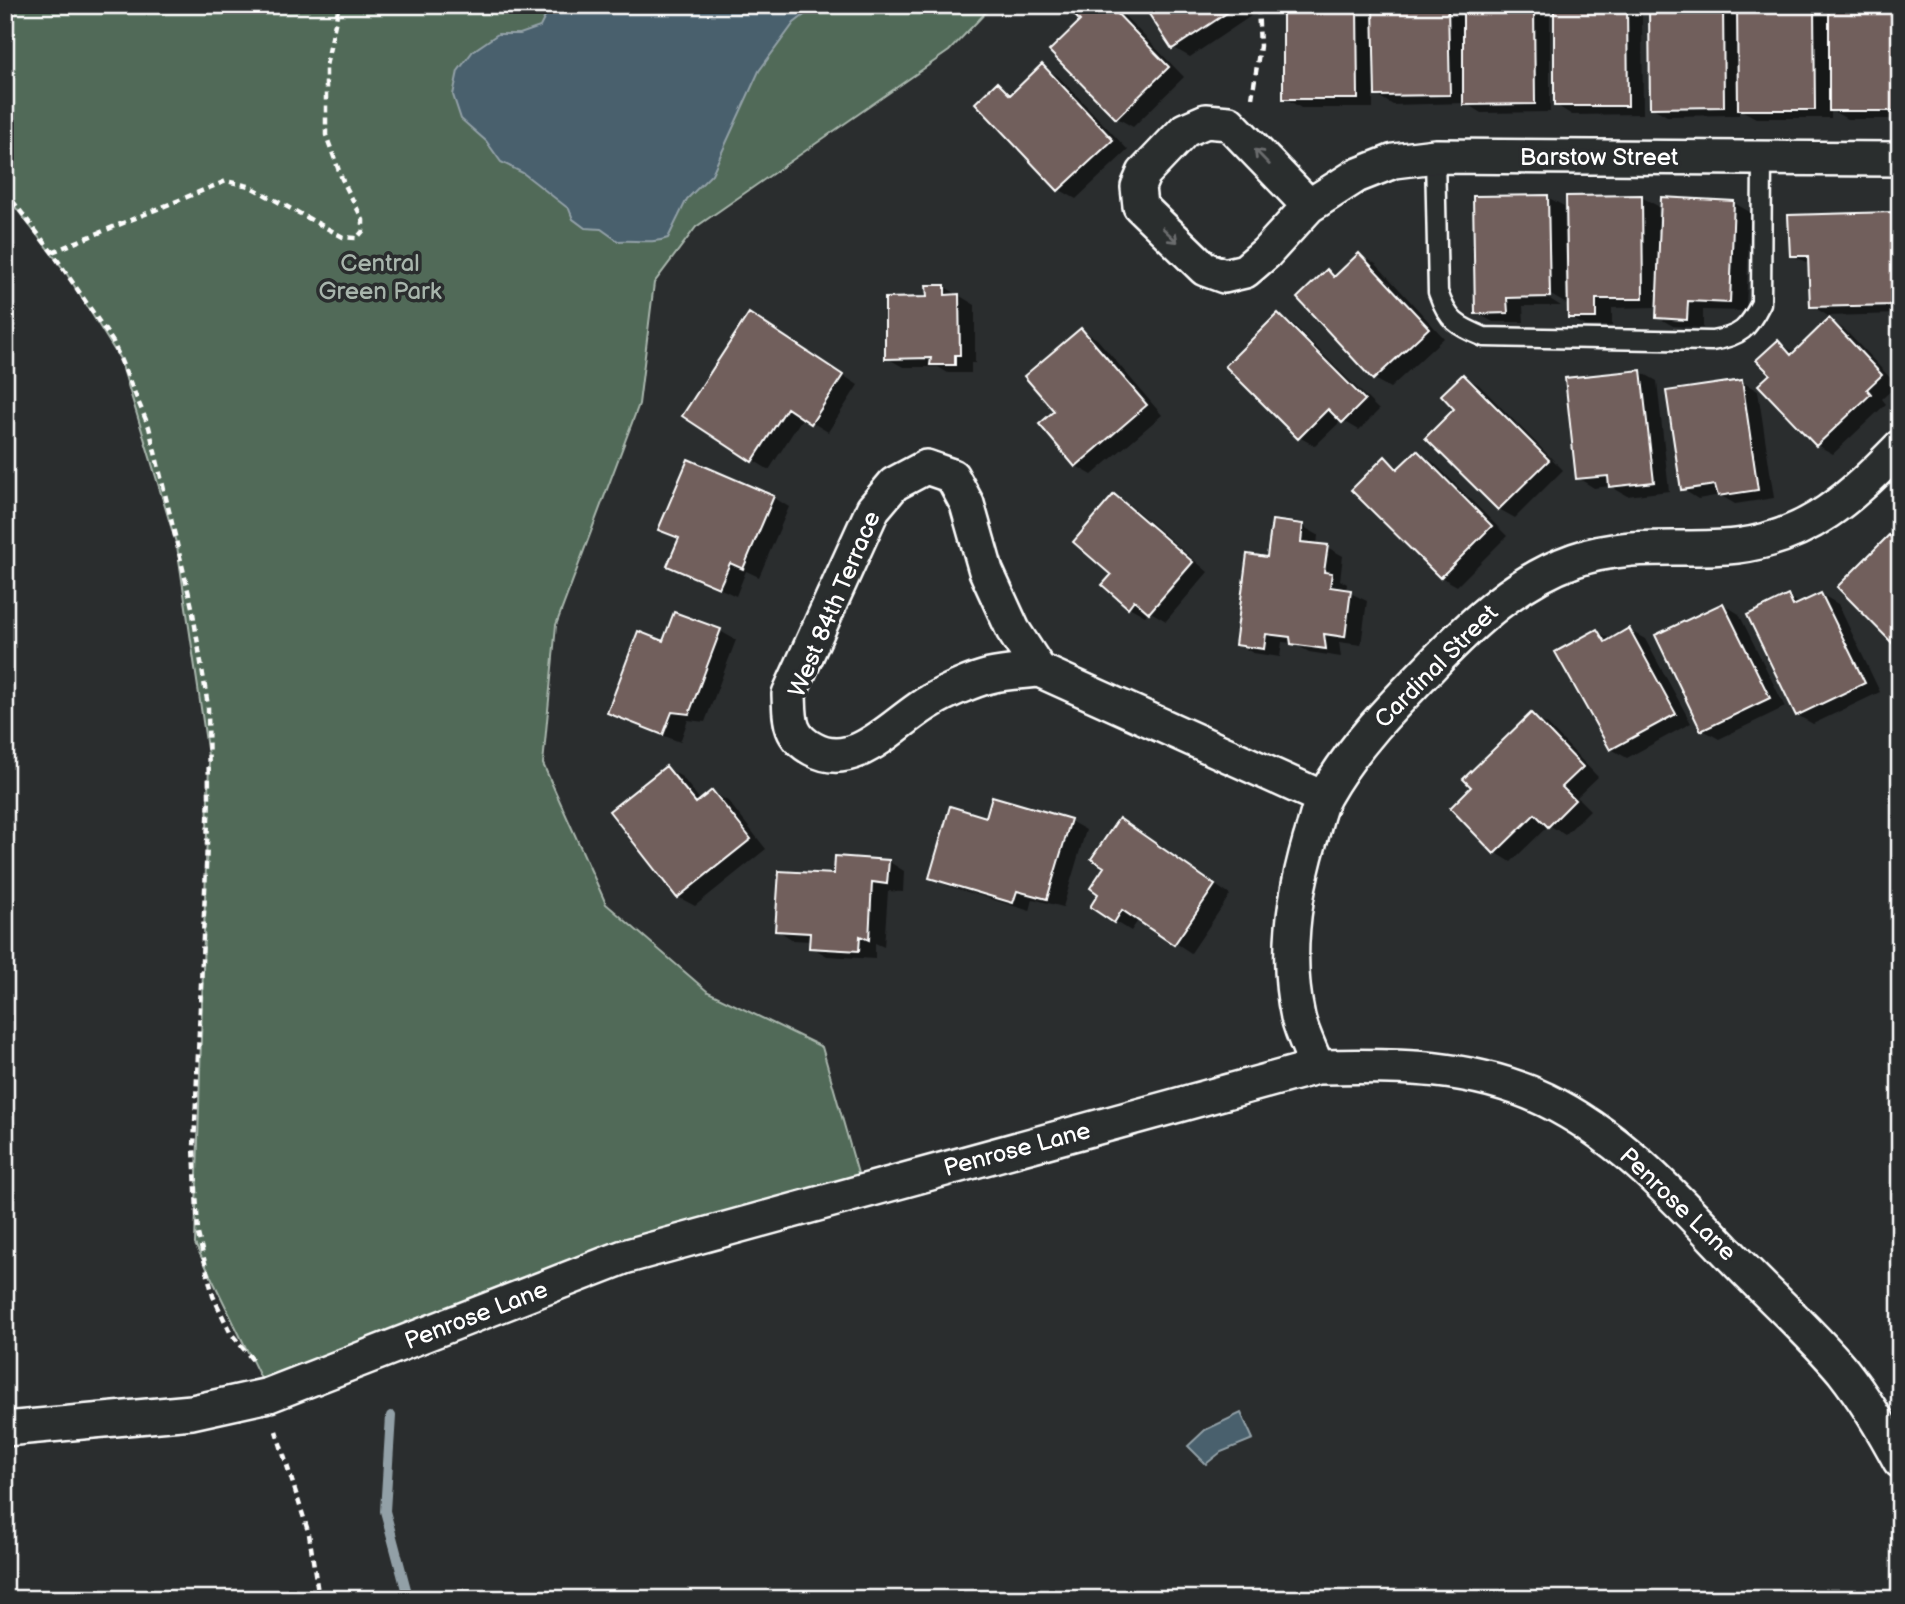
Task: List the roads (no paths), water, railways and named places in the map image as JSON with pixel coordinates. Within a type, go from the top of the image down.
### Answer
[{"type":"street","name":"Barstow Street","points":[[1309,206],[1229,123],[1206,121],[1185,130],[1144,173],[1138,187],[1140,206],[1205,269],[1224,276],[1245,271],[1266,253],[1309,206],[1356,176],[1394,161],[1434,156],[1900,159]]},
{"type":"street","name":"Cardinal Street","points":[[1317,1067],[1298,1018],[1292,966],[1292,921],[1303,863],[1323,798],[1349,758],[1385,713],[1465,631],[1514,590],[1574,560],[1615,550],[1737,546],[1787,536],[1830,511],[1900,447]]},
{"type":"street","name":"West 84th Terrace","points":[[926,467],[952,476],[967,503],[986,571],[1013,630],[1039,670],[990,676],[930,701],[880,737],[850,754],[822,755],[804,745],[790,726],[789,694],[873,509],[894,484],[926,467]]},
{"type":"street","points":[[1039,670],[1323,798]]},
{"type":"street","name":"Penrose Lane","points":[[5,1429],[192,1412],[269,1395],[624,1257],[1317,1067],[1370,1066],[1432,1069],[1492,1080],[1546,1100],[1604,1135],[1649,1171],[1842,1370],[1881,1424],[1900,1461]]},
{"type":"lane","points":[[1434,156],[1438,292],[1445,312],[1461,328],[1484,337],[1712,341],[1733,337],[1751,324],[1761,303],[1762,157]]},
{"type":"water","points":[[551,5],[817,5],[794,23],[759,71],[712,174],[687,199],[668,238],[656,241],[618,241],[601,229],[585,228],[573,219],[569,209],[523,173],[501,162],[486,141],[461,119],[453,95],[458,71],[473,51],[498,34],[520,34],[540,27]]},
{"type":"water","points":[[1241,1413],[1253,1439],[1221,1452],[1206,1464],[1188,1446],[1205,1430]]},
{"type":"waterway","points":[[391,1416],[385,1511],[407,1593],[405,1599]]},
{"type":"park label","name":"Central Green Park","points":[[380,277]]}]
